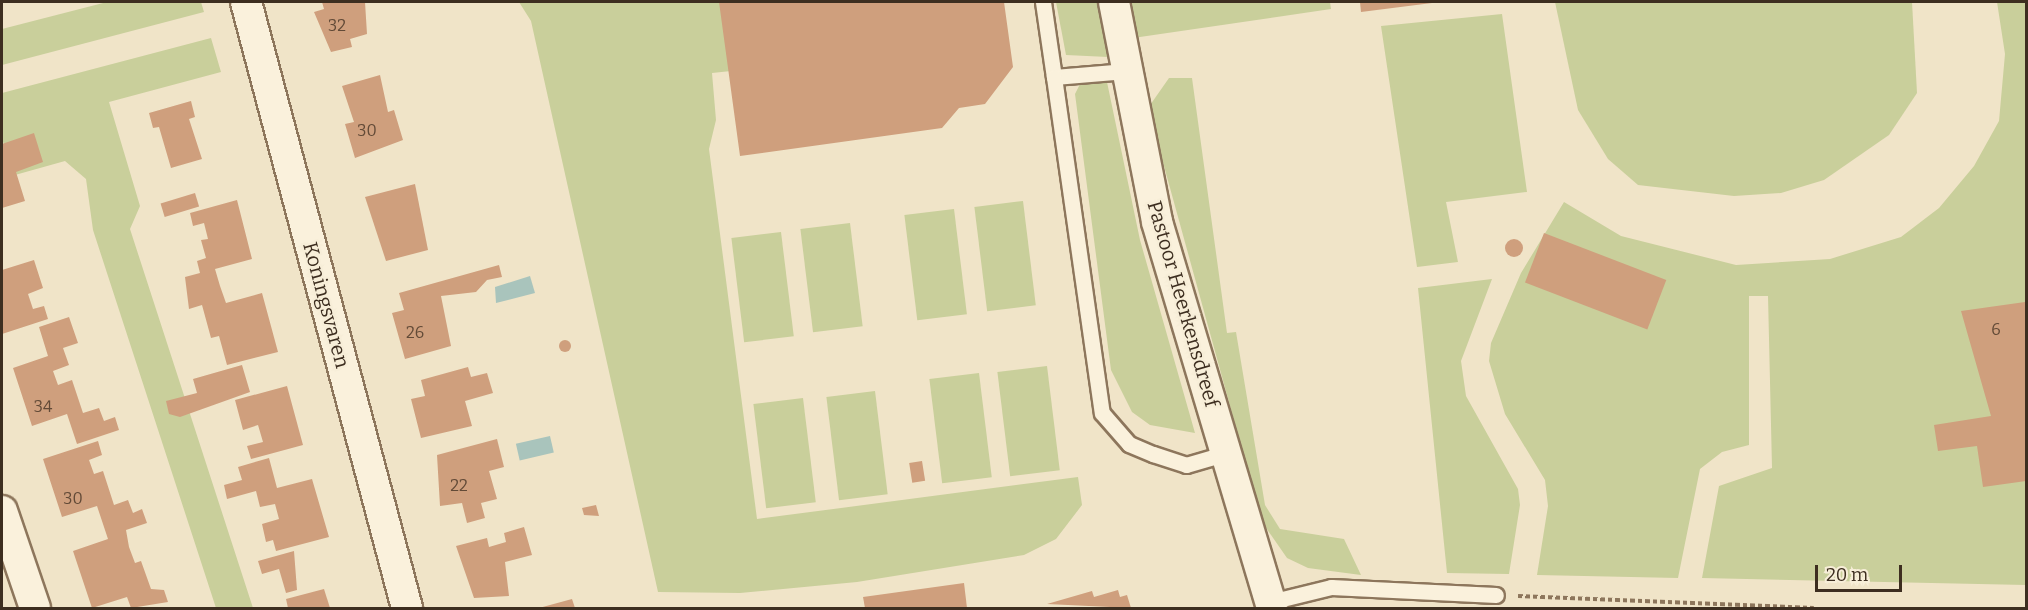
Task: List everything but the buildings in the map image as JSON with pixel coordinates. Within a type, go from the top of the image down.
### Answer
[{"type":"street","name":"Koningsvaren","points":[[246,2],[406,609]]},
{"type":"street","name":"Pastoor Heerkensdreef","points":[[1114,2],[1157,222],[1271,606]]},
{"type":"street","points":[[3,522],[35,609]]},
{"type":"lane","points":[[1042,2],[1102,413],[1129,444],[1186,465],[1227,453]]},
{"type":"lane","points":[[1054,77],[1126,71]]},
{"type":"lane","name":"Pastoor Heerkensdreef","points":[[1271,606],[1331,587],[1496,595]]},
{"type":"path","points":[[1496,595],[1814,609]]},
{"type":"green space","points":[[107,2],[201,2],[204,12],[2,65],[2,29]]},
{"type":"green space","points":[[519,2],[721,2],[731,71],[712,73],[716,120],[709,149],[757,519],[1078,477],[1082,505],[1056,539],[1024,555],[857,582],[740,593],[658,592],[531,21]]},
{"type":"green space","points":[[1056,2],[1100,2],[1108,57],[1066,55]]},
{"type":"green space","points":[[1128,2],[1330,2],[1331,9],[1133,38]]},
{"type":"green space","points":[[1555,2],[1912,2],[1917,93],[1889,135],[1824,180],[1781,193],[1734,196],[1638,185],[1608,159],[1578,110]]},
{"type":"green space","points":[[1997,2],[2026,2],[2026,585],[1702,578],[1719,486],[1772,468],[1768,296],[1749,296],[1749,445],[1722,452],[1700,469],[1678,578],[1537,575],[1548,506],[1545,480],[1505,414],[1489,361],[1491,343],[1521,273],[1564,202],[1621,236],[1736,265],[1830,259],[1901,237],[1939,208],[1974,166],[1999,121],[2005,54]]},
{"type":"green space","points":[[1502,14],[1527,192],[1446,202],[1458,262],[1417,267],[1381,26]]},
{"type":"green space","points":[[211,38],[221,72],[109,102],[140,206],[130,229],[253,608],[216,608],[93,230],[86,179],[65,161],[15,175],[2,139],[2,93]]},
{"type":"green space","points":[[1169,78],[1192,78],[1227,333],[1236,332],[1265,505],[1280,529],[1344,539],[1361,575],[1308,568],[1287,558],[1262,522],[1148,108]]},
{"type":"green space","points":[[1107,82],[1140,240],[1195,433],[1150,425],[1132,412],[1111,370],[1075,94],[1080,84]]},
{"type":"green space","points":[[1023,201],[1036,305],[987,311],[974,207]]},
{"type":"green space","points":[[954,209],[967,314],[917,320],[904,215]]},
{"type":"green space","points":[[850,223],[863,326],[813,332],[800,229]]},
{"type":"green space","points":[[781,232],[794,336],[744,342],[731,238]]},
{"type":"green space","points":[[1492,279],[1461,361],[1466,396],[1518,489],[1520,505],[1509,574],[1447,573],[1418,288]]},
{"type":"green space","points":[[1047,366],[1060,470],[1010,476],[997,372]]},
{"type":"green space","points":[[979,373],[992,477],[942,483],[929,379]]},
{"type":"green space","points":[[875,391],[888,494],[839,500],[826,397]]},
{"type":"green space","points":[[803,398],[816,502],[766,508],[753,404]]},
{"type":"water","points":[[530,276],[535,293],[496,303],[495,287]]},
{"type":"water","points":[[550,436],[554,453],[520,460],[516,444]]}]
